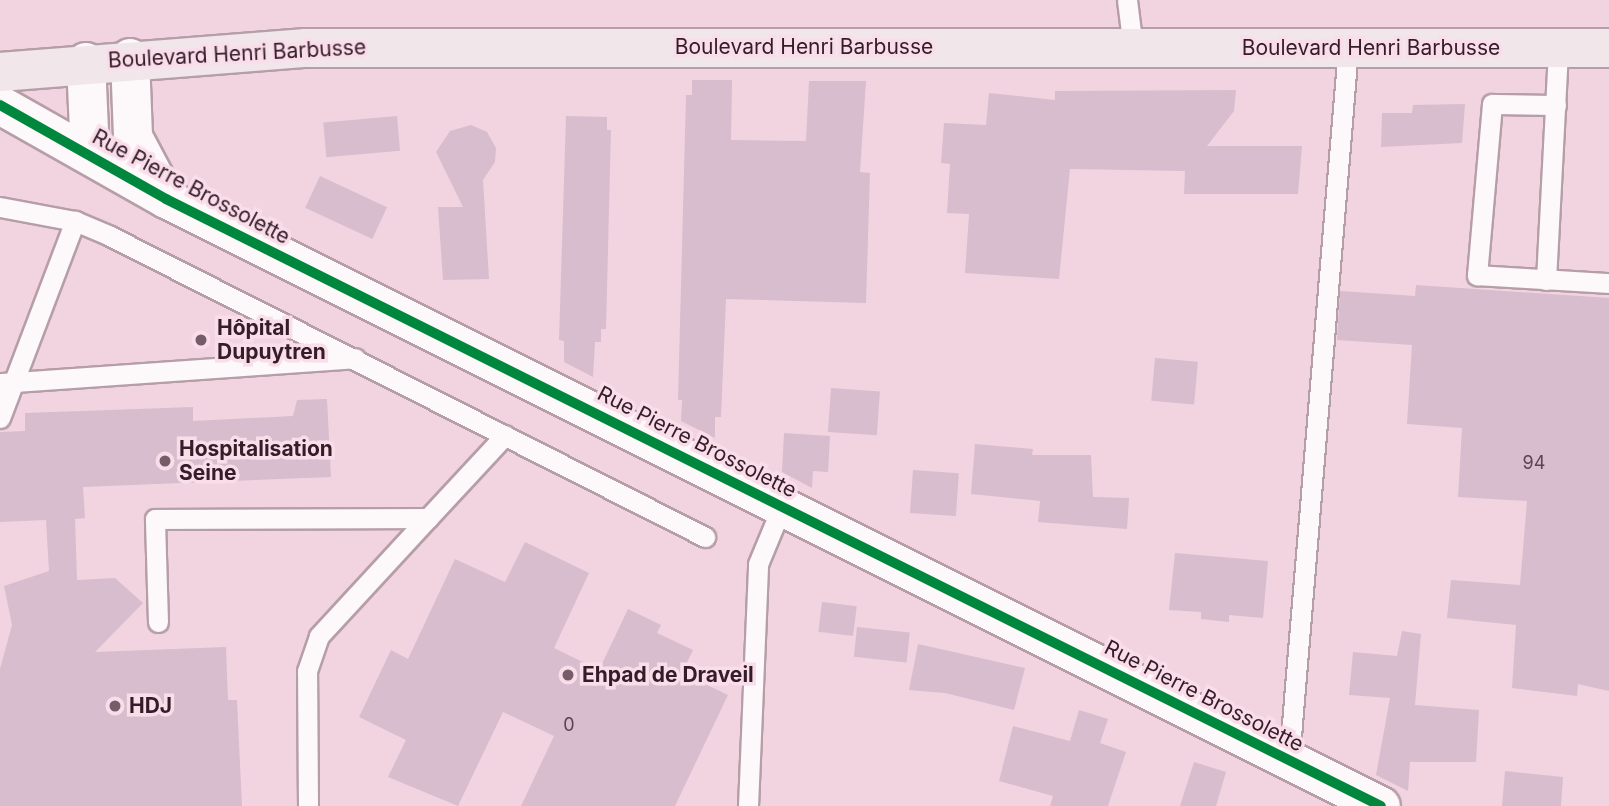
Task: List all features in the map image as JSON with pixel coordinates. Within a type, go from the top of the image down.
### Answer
[{"type":"main road","name":"Boulevard Henri Barbusse","points":[[0,72],[130,58],[306,48],[1609,48]]},
{"type":"street","name":"Rue Pierre Brossolette","points":[[130,58],[134,137],[166,199]]},
{"type":"street","name":"Rue Pierre Brossolette","points":[[86,62],[90,155]]},
{"type":"street","name":"Rue Pierre Brossolette","points":[[0,105],[166,199],[1381,806]]},
{"type":"lane","points":[[1127,0],[1133,48]]},
{"type":"lane","points":[[1289,760],[1348,48]]},
{"type":"lane","points":[[1546,280],[1558,48]]},
{"type":"lane","points":[[1556,105],[1492,104],[1477,275],[1609,283]]},
{"type":"lane","points":[[0,207],[75,221],[356,358],[705,537]]},
{"type":"lane","points":[[0,418],[7,383],[75,221]]},
{"type":"lane","points":[[7,383],[356,358]]},
{"type":"lane","points":[[308,806],[307,671],[319,636],[505,435]]},
{"type":"lane","points":[[748,806],[758,564],[782,506]]},
{"type":"lane","points":[[158,622],[155,519],[428,518]]},
{"type":"building","points":[[692,80],[732,80],[731,140],[806,141],[809,81],[866,81],[860,172],[870,173],[866,303],[726,299],[721,417],[715,417],[715,438],[681,421],[682,400],[678,400],[686,95],[692,95]]},
{"type":"building","points":[[1236,90],[1234,111],[1207,146],[1302,146],[1298,194],[1184,194],[1185,171],[1070,169],[1059,279],[965,273],[969,214],[947,213],[950,164],[941,163],[944,123],[986,125],[989,93],[1055,100],[1055,91]]},
{"type":"building","points":[[1465,104],[1462,143],[1381,147],[1382,113],[1412,113],[1413,105]]},
{"type":"building","points":[[397,116],[400,151],[326,157],[323,122]]},
{"type":"building","points":[[566,116],[607,117],[607,130],[611,130],[606,329],[601,329],[601,342],[595,342],[593,377],[564,362],[564,341],[559,340]]},
{"type":"building","points":[[471,125],[487,132],[496,148],[495,162],[483,180],[489,279],[443,280],[438,207],[463,207],[436,152],[450,131]]},
{"type":"building","points":[[320,176],[387,207],[372,239],[305,208]]},
{"type":"building","points":[[1416,285],[1609,298],[1609,691],[1578,684],[1577,696],[1512,688],[1516,625],[1447,618],[1451,580],[1520,585],[1527,501],[1458,497],[1462,428],[1407,424],[1412,345],[1337,340],[1340,291],[1415,296]]},
{"type":"building","points":[[1155,358],[1198,362],[1194,405],[1151,401]]},
{"type":"building","points":[[831,388],[880,391],[877,435],[828,432]]},
{"type":"building","points":[[327,399],[331,477],[83,487],[85,518],[75,519],[77,580],[115,578],[143,603],[95,652],[226,647],[228,700],[237,700],[242,806],[0,806],[0,669],[12,625],[4,586],[49,571],[46,520],[0,522],[0,432],[25,431],[25,413],[193,407],[193,421],[293,416],[297,400]]},
{"type":"building","points":[[784,433],[830,436],[828,472],[813,471],[812,488],[782,472]]},
{"type":"building","points":[[975,444],[1033,449],[1032,455],[1091,455],[1093,497],[1129,498],[1127,529],[1038,522],[1040,501],[971,494]]},
{"type":"building","points":[[913,470],[959,473],[956,516],[910,513]]},
{"type":"building","name":"Ehpad de Draveil","points":[[525,542],[589,573],[554,648],[599,670],[628,609],[661,625],[657,633],[693,650],[682,673],[728,695],[675,806],[521,806],[554,736],[503,712],[458,806],[388,777],[406,740],[359,717],[391,650],[408,659],[455,559],[505,582]]},
{"type":"building","points":[[1175,553],[1268,561],[1263,618],[1229,615],[1229,622],[1201,619],[1201,612],[1169,610]]},
{"type":"building","points":[[822,602],[857,606],[853,636],[818,632]]},
{"type":"building","points":[[857,627],[910,633],[907,662],[854,657]]},
{"type":"building","points":[[1402,631],[1421,634],[1415,705],[1479,710],[1476,762],[1410,762],[1408,791],[1376,775],[1390,698],[1349,695],[1353,652],[1397,656]]},
{"type":"building","points":[[918,644],[1025,668],[1014,710],[945,693],[909,690]]},
{"type":"building","points":[[1079,710],[1108,719],[1100,743],[1126,752],[1108,806],[1050,806],[1053,796],[999,781],[1013,726],[1070,741]]},
{"type":"building","points":[[1194,762],[1226,772],[1216,806],[1180,806]]},
{"type":"building","points":[[1505,771],[1563,777],[1561,806],[1502,806]]},
{"type":"cycle path","points":[[0,105],[166,199],[1381,806]]},
{"type":"place","name":"Hôpital Dupuytren","points":[[201,340]]},
{"type":"place","name":"Hospitalisation Seine","points":[[165,461]]},
{"type":"place","name":"Ehpad de Draveil","points":[[568,675]]},
{"type":"place","name":"HDJ","points":[[115,706]]}]
